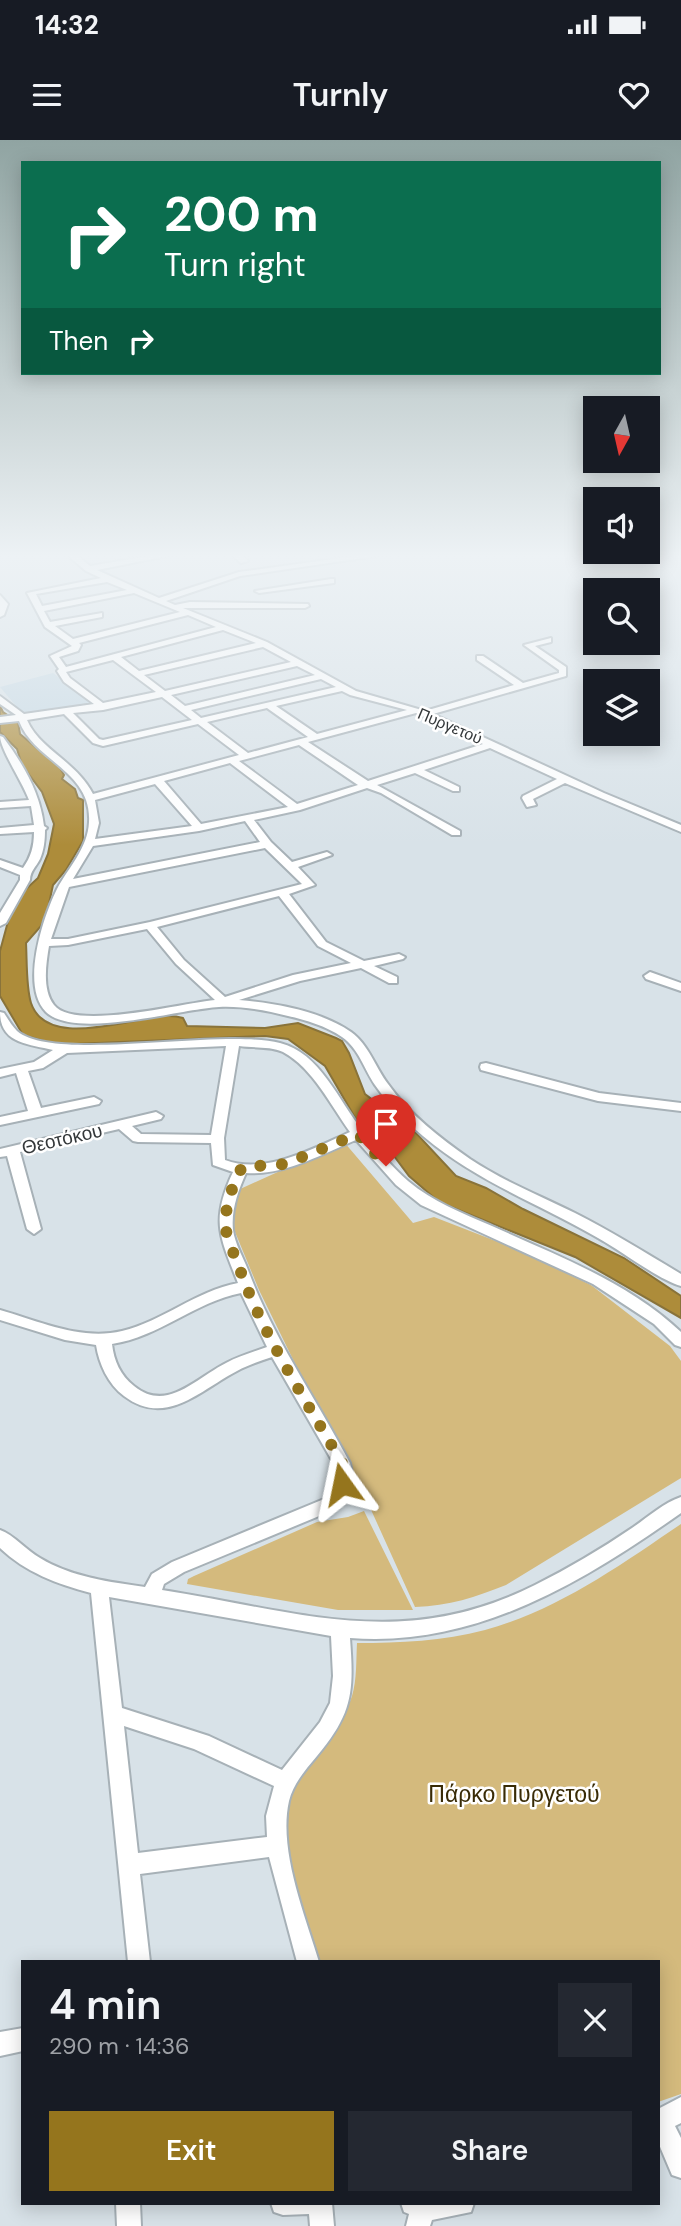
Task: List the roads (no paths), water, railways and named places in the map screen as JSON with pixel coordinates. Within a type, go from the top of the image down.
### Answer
[{"type":"street","points":[[71,650],[54,656],[63,669],[61,673],[103,707]]},
{"type":"street","points":[[63,669],[136,650]]},
{"type":"street","points":[[137,674],[237,650]]},
{"type":"street","name":"Πυργετού","points":[[275,650],[343,688],[372,700],[420,712],[681,829]]},
{"type":"street","points":[[90,798],[565,673],[534,650]]},
{"type":"street","points":[[114,656],[246,756]]},
{"type":"street","points":[[480,658],[520,685]]},
{"type":"street","points":[[0,720],[103,707],[298,663]]},
{"type":"street","points":[[182,709],[323,676]]},
{"type":"street","points":[[68,713],[96,741],[103,743],[343,688]]},
{"type":"street","points":[[0,699],[22,718],[29,733],[78,774],[90,798],[93,818],[91,843],[66,884],[44,943],[40,967],[41,985],[48,1006],[60,1016],[92,1021],[223,1002],[289,980],[399,957]]},
{"type":"street","points":[[269,705],[315,737]]},
{"type":"street","points":[[0,739],[27,784],[42,828],[34,862],[25,873],[25,880],[0,923]]},
{"type":"street","points":[[301,741],[367,785],[384,791],[456,833]]},
{"type":"street","points":[[91,843],[199,828],[296,808],[493,744]]},
{"type":"street","points":[[232,760],[296,808]]},
{"type":"street","points":[[417,770],[456,789]]},
{"type":"street","points":[[531,805],[527,798],[565,779]]},
{"type":"street","points":[[158,781],[199,828]]},
{"type":"street","points":[[0,805],[34,803]]},
{"type":"street","points":[[44,943],[68,942],[150,925],[310,885],[267,844],[248,818]]},
{"type":"street","points":[[0,831],[42,828]]},
{"type":"street","points":[[66,884],[267,844]]},
{"type":"street","points":[[291,866],[327,855]]},
{"type":"street","points":[[0,863],[25,873]]},
{"type":"street","points":[[282,892],[317,940],[393,980]]},
{"type":"street","points":[[150,925],[180,962],[223,1002],[289,1013],[348,1034],[358,1042],[391,1098],[452,1152],[501,1184],[606,1235],[681,1281]]},
{"type":"street","points":[[650,976],[681,987]]},
{"type":"street","points":[[0,1016],[12,1033],[23,1039],[64,1049],[233,1042],[277,1046],[298,1057],[319,1078],[358,1134],[401,1182],[426,1202],[598,1280],[659,1320],[681,1341]]},
{"type":"street","points":[[233,1042],[231,1070],[218,1139],[218,1162],[224,1166],[242,1167],[285,1164],[358,1134]]},
{"type":"street","points":[[0,1073],[50,1060],[64,1049]]},
{"type":"street","points":[[486,1068],[598,1097],[681,1108]]},
{"type":"street","points":[[21,1069],[36,1114]]},
{"type":"street","points":[[0,1121],[94,1101]]},
{"type":"street","name":"Θεοτόκου","points":[[6,1152],[156,1116]]},
{"type":"street","name":"Θεοτόκου","points":[[123,1125],[138,1138],[218,1139]]},
{"type":"street","points":[[6,1152],[34,1229]]},
{"type":"street","points":[[150,1595],[158,1579],[178,1567],[330,1503],[340,1492],[345,1475],[342,1463],[245,1287],[226,1230],[229,1198],[242,1167]]},
{"type":"street","points":[[0,1315],[62,1332],[104,1339],[133,1332],[217,1292],[245,1287]]},
{"type":"street","points":[[104,1339],[104,1355],[119,1382],[137,1400],[152,1404],[177,1399],[233,1366],[277,1349]]},
{"type":"street","points":[[0,1537],[15,1554],[54,1575],[150,1595],[340,1628],[399,1630],[490,1613],[537,1594],[572,1576],[681,1504]]},
{"type":"street","points":[[99,1585],[139,1960]]},
{"type":"street","points":[[308,1960],[279,1846],[277,1811],[286,1783],[339,1705],[340,1628]]},
{"type":"street","points":[[114,1715],[190,1737],[286,1783]]},
{"type":"street","points":[[128,1865],[279,1846]]},
{"type":"street","points":[[0,2044],[21,2039]]},
{"type":"street","points":[[667,2117],[681,2166]]},
{"type":"street","points":[[128,2205],[129,2226]]},
{"type":"street","points":[[320,2205],[322,2226]]},
{"type":"street","points":[[418,2212],[454,2205]]},
{"type":"park label","name":"Πάρκο Πυργετού","points":[[514,1794]]}]
